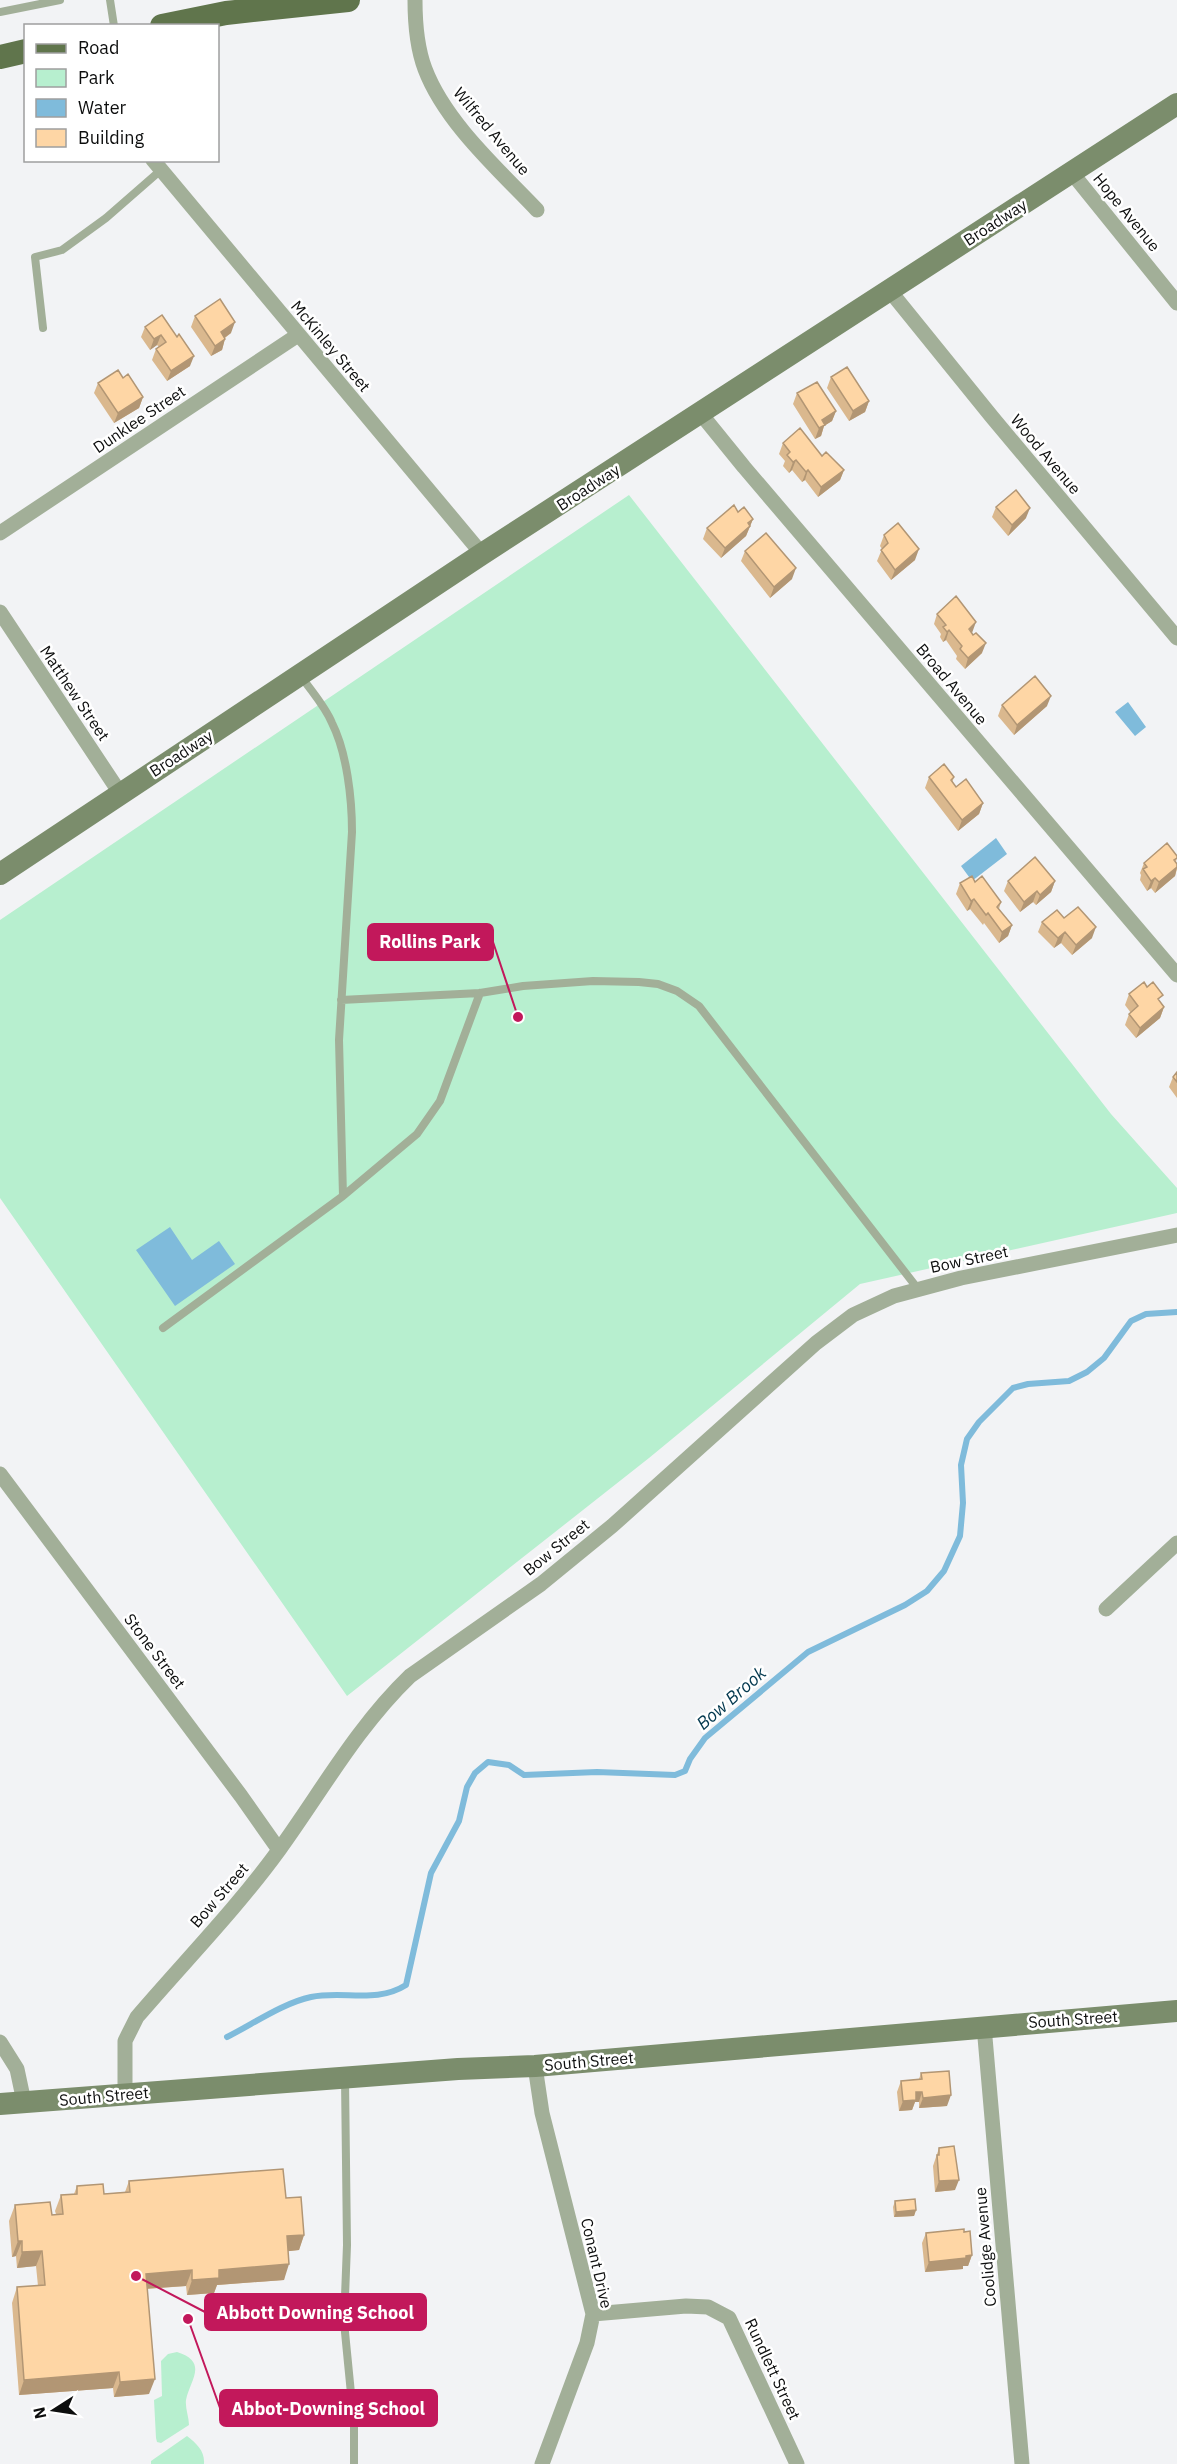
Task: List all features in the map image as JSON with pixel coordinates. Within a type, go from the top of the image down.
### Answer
[{"type":"main road","points":[[173,24],[226,14],[348,0]]},
{"type":"main road","points":[[0,57],[24,51]]},
{"type":"street","name":"Wilfred Avenue","points":[[415,0],[415,23],[424,67],[433,87],[459,125],[488,160],[537,210]]},
{"type":"street","name":"Broadway","points":[[0,873],[482,554],[1177,104]]},
{"type":"street","name":"McKinley Street","points":[[157,166],[482,554]]},
{"type":"street","name":"Hope Avenue","points":[[1072,172],[1177,303]]},
{"type":"street","name":"Wood Avenue","points":[[890,291],[1177,638]]},
{"type":"street","name":"Dunklee Street","points":[[0,533],[298,335]]},
{"type":"street","name":"Broad Avenue","points":[[701,414],[752,477],[1177,975]]},
{"type":"street","name":"Matthew Street","points":[[0,612],[120,793]]},
{"type":"street","name":"Bow Street","points":[[124,2094],[125,2041],[137,2017],[258,1878],[364,1727],[410,1676],[541,1584],[612,1526],[816,1344],[853,1315],[894,1296],[961,1278],[1177,1235]]},
{"type":"street","name":"Stone Street","points":[[0,1474],[279,1850]]},
{"type":"street","points":[[1106,1609],[1177,1543]]},
{"type":"street","name":"South Street","points":[[0,2104],[345,2077],[535,2066],[1177,2011]]},
{"type":"street","name":"Coolidge Avenue","points":[[984,2026],[1022,2464]]},
{"type":"street","points":[[0,2042],[17,2069],[24,2102]]},
{"type":"street","name":"Conant Drive","points":[[535,2066],[542,2113],[593,2314],[587,2343],[542,2464]]},
{"type":"street","name":"Rundlett Street","points":[[593,2314],[686,2306],[708,2307],[729,2318],[797,2464]]},
{"type":"lane","points":[[0,12],[60,0]]},
{"type":"lane","points":[[110,0],[114,24]]},
{"type":"lane","points":[[43,328],[35,257],[62,250],[106,218],[157,166]]},
{"type":"lane","points":[[300,675],[332,720],[352,806],[339,1040],[343,1196]]},
{"type":"lane","points":[[341,1000],[480,993],[523,986],[593,981],[658,984],[677,991],[699,1006],[918,1289]]},
{"type":"lane","points":[[163,1328],[343,1196],[417,1134],[440,1101],[480,993]]},
{"type":"lane","points":[[345,2077],[347,2245],[344,2322],[354,2424],[354,2464]]},
{"type":"green space","points":[[629,495],[1111,1114],[1177,1188],[1177,1213],[860,1284],[649,1458],[347,1696],[0,1198],[0,920]]},
{"type":"green space","points":[[177,2352],[187,2356],[195,2366],[186,2400],[189,2425],[161,2443],[157,2442],[156,2438],[154,2400],[162,2396],[161,2361],[168,2354]]},
{"type":"green space","points":[[187,2436],[202,2452],[204,2464],[151,2464],[151,2461]]},
{"type":"water","points":[[1128,702],[1146,727],[1135,736],[1115,712]]},
{"type":"water","points":[[996,838],[1007,854],[972,881],[961,866]]},
{"type":"water","points":[[170,1227],[192,1260],[219,1241],[235,1264],[175,1306],[136,1250]]},
{"type":"building","points":[[220,299],[235,322],[221,332],[225,339],[215,346],[195,316]]},
{"type":"building","points":[[162,315],[194,356],[171,371],[156,349],[166,342],[161,335],[154,339],[145,327]]},
{"type":"building","points":[[847,367],[869,401],[853,411],[831,377]]},
{"type":"building","points":[[118,370],[123,378],[128,374],[143,397],[118,413],[98,383]]},
{"type":"building","points":[[817,382],[836,411],[822,420],[825,425],[819,428],[797,393]]},
{"type":"building","points":[[800,428],[822,456],[826,452],[844,470],[821,487],[808,470],[806,472],[796,460],[793,462],[787,455],[790,452],[783,443]]},
{"type":"building","points":[[1016,490],[1030,508],[1012,525],[996,507]]},
{"type":"building","points":[[734,505],[738,512],[744,507],[753,519],[748,523],[750,526],[725,548],[707,528]]},
{"type":"building","points":[[898,523],[919,549],[895,570],[881,550],[888,543],[884,535]]},
{"type":"building","points":[[766,533],[796,568],[774,587],[745,551]]},
{"type":"building","points":[[956,596],[976,622],[969,629],[973,635],[976,633],[986,643],[968,658],[960,649],[962,646],[949,630],[947,632],[943,627],[946,625],[937,614]]},
{"type":"building","points":[[1035,676],[1051,696],[1017,725],[1002,705]]},
{"type":"building","points":[[944,764],[954,777],[951,780],[956,787],[966,779],[983,803],[962,820],[929,777]]},
{"type":"building","points":[[1167,843],[1177,856],[1174,860],[1177,867],[1159,882],[1155,878],[1151,881],[1143,869],[1147,867],[1144,863]]},
{"type":"building","points":[[1035,857],[1055,881],[1040,895],[1037,891],[1024,902],[1008,881]]},
{"type":"building","points":[[972,876],[975,882],[982,876],[1001,902],[997,907],[1012,925],[1002,932],[974,899],[971,901],[960,883]]},
{"type":"building","points":[[1078,907],[1096,927],[1076,945],[1065,932],[1058,938],[1042,922],[1057,910],[1064,918]]},
{"type":"building","points":[[1144,982],[1147,987],[1153,982],[1163,995],[1158,999],[1164,1007],[1140,1028],[1129,1014],[1138,1006],[1129,994]]},
{"type":"building","points":[[949,2071],[951,2095],[923,2098],[922,2092],[916,2092],[916,2100],[903,2101],[901,2081],[922,2079],[921,2073]]},
{"type":"building","points":[[954,2146],[959,2180],[939,2181],[937,2155],[939,2155],[939,2148]]},
{"type":"building","points":[[283,2169],[286,2198],[301,2197],[304,2235],[287,2236],[289,2264],[219,2270],[219,2278],[192,2280],[192,2270],[146,2274],[155,2379],[120,2382],[119,2372],[24,2380],[17,2287],[45,2285],[42,2251],[22,2252],[22,2241],[18,2241],[15,2205],[50,2202],[52,2215],[63,2214],[61,2195],[77,2194],[77,2186],[103,2184],[104,2194],[130,2192],[129,2181]]},
{"type":"building","points":[[915,2199],[916,2210],[896,2212],[895,2201]]},
{"type":"building","points":[[964,2229],[964,2232],[970,2231],[972,2255],[966,2258],[929,2262],[926,2233]]},
{"type":"waterway","name":"Bow Brook","points":[[227,2037],[300,2000],[323,1995],[383,1994],[406,1985],[431,1873],[459,1821],[467,1787],[475,1773],[488,1762],[509,1765],[524,1775],[597,1772],[675,1775],[685,1771],[690,1759],[705,1738],[808,1652],[905,1605],[927,1591],[944,1571],[960,1536],[963,1503],[961,1465],[967,1439],[979,1422],[1013,1388],[1028,1384],[1069,1381],[1087,1372],[1104,1358],[1131,1321],[1146,1314],[1177,1312]]},
{"type":"place","name":"Rollins Park","points":[[518,1017]]},
{"type":"place","name":"Abbott Downing School","points":[[136,2276]]},
{"type":"place","name":"Abbot-Downing School","points":[[188,2319]]}]
